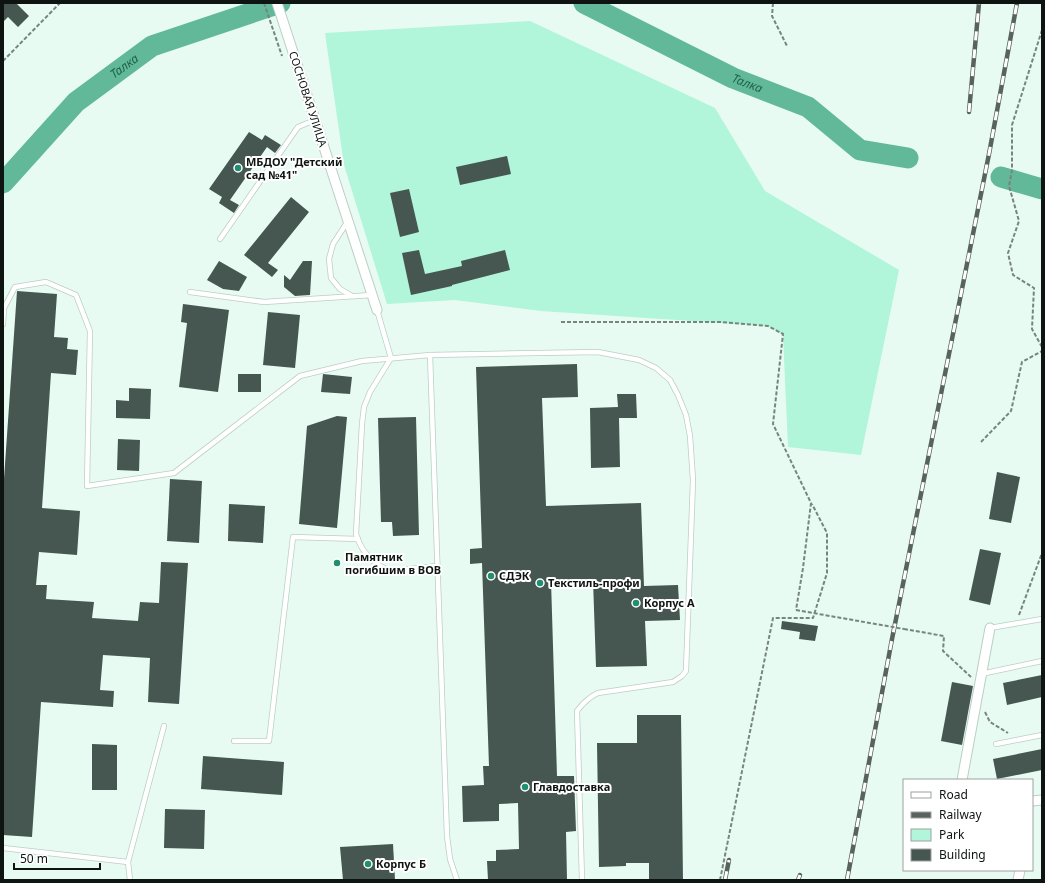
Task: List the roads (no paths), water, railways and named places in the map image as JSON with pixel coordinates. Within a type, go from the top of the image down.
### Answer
[{"type":"street","name":"СОСНОВАЯ УЛИЦА","points":[[277,3],[377,310]]},
{"type":"street","points":[[962,779],[990,628]]},
{"type":"lane","points":[[220,239],[298,127],[315,120]]},
{"type":"lane","points":[[348,221],[333,244],[329,259],[331,278],[340,289],[352,296]]},
{"type":"lane","points":[[3,324],[4,308],[15,287],[46,282],[76,295],[90,331],[87,486],[174,473],[300,376],[362,361],[430,355],[598,352],[639,360],[656,368],[670,380],[686,415],[690,436],[692,480],[686,671],[682,676],[673,682],[598,693],[591,696],[577,711],[582,880]]},
{"type":"lane","points":[[190,292],[264,302],[372,295]]},
{"type":"lane","points":[[377,310],[391,358],[370,392],[364,407],[356,534],[359,544],[369,558],[384,569],[391,571],[437,566]]},
{"type":"lane","points":[[430,355],[447,836],[450,859],[457,880]]},
{"type":"lane","points":[[234,741],[269,741],[293,537],[358,539]]},
{"type":"lane","points":[[990,628],[1042,619]]},
{"type":"lane","points":[[981,674],[1042,661]]},
{"type":"lane","points":[[130,880],[128,862],[164,726]]},
{"type":"lane","points":[[996,744],[1042,735]]},
{"type":"lane","points":[[3,848],[128,862]]},
{"type":"waterway","name":"Талка","points":[[3,183],[76,102],[152,46],[280,3]]},
{"type":"waterway","name":"Талка","points":[[584,3],[733,78],[808,107],[860,150],[908,158]]},
{"type":"waterway","name":"Талка","points":[[1001,177],[1042,189]]},
{"type":"railway","points":[[969,112],[979,3]]},
{"type":"railway","points":[[847,880],[892,639],[989,154],[1017,3]]},
{"type":"railway","points":[[725,880],[729,860]]},
{"type":"railway","points":[[798,880],[800,875]]},
{"type":"place","name":"МБДОУ \"Детский сад №41\"","points":[[238,168]]},
{"type":"place","name":"Памятник погибшим в ВОВ","points":[[337,563]]},
{"type":"place","name":"СДЭК","points":[[491,576]]},
{"type":"place","name":"Текстиль-профи","points":[[540,583]]},
{"type":"place","name":"Корпус А","points":[[636,603]]},
{"type":"place","name":"Главдоставка","points":[[525,787]]},
{"type":"place","name":"Корпус Б","points":[[368,864]]}]
